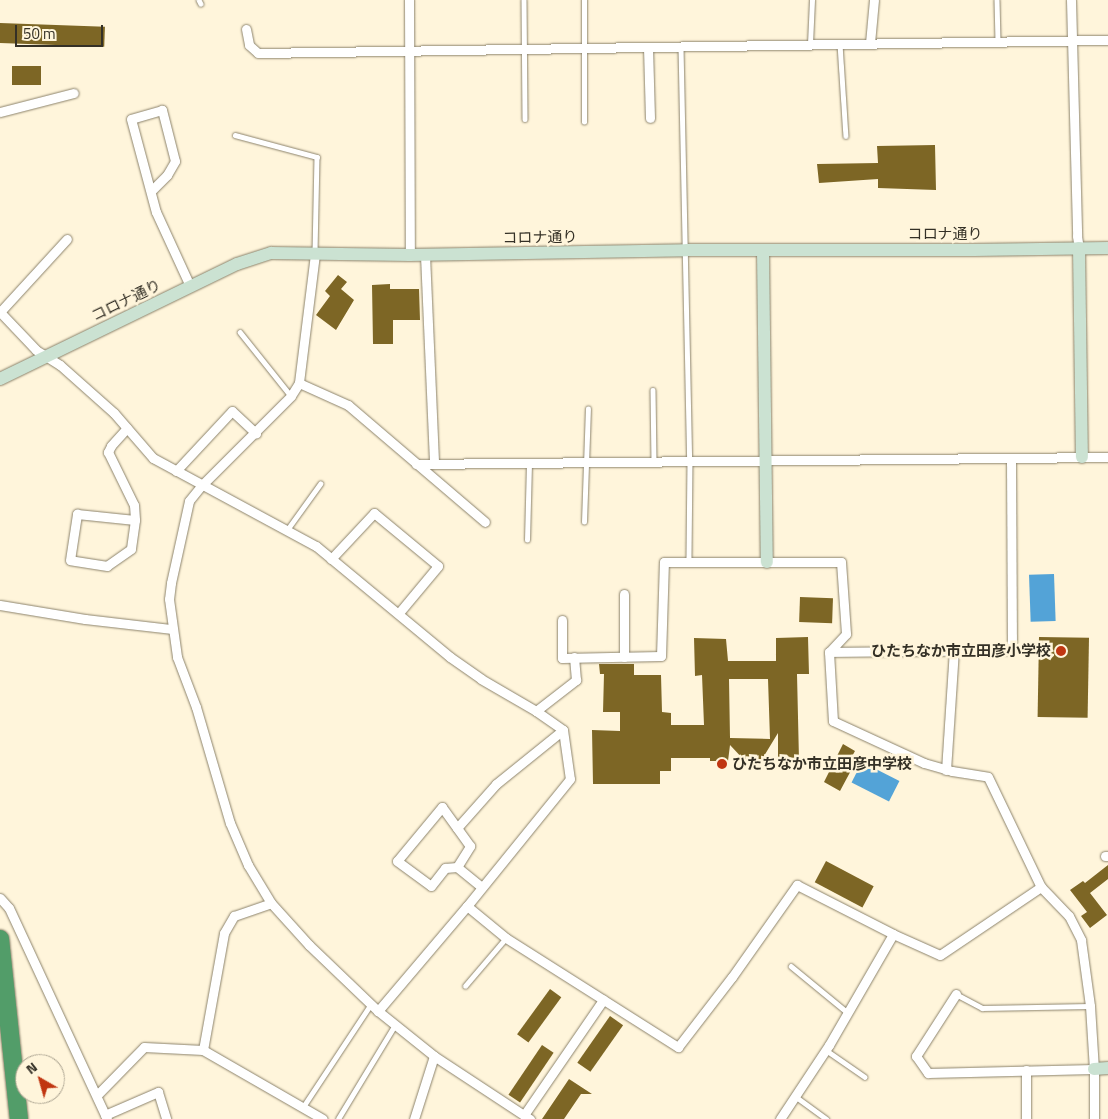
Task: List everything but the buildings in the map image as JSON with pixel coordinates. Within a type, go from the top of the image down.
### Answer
[{"type":"highway","points":[[0,939],[19,1119]]},
{"type":"street","points":[[409,0],[410,255]]},
{"type":"street","points":[[870,43],[874,0]]},
{"type":"street","points":[[1071,0],[1077,236],[1079,248],[1082,457]]},
{"type":"street","points":[[246,29],[249,44],[258,52],[525,50],[1108,40]]},
{"type":"street","points":[[648,47],[650,118]]},
{"type":"street","points":[[0,112],[74,93]]},
{"type":"street","points":[[151,191],[167,175],[175,162],[162,110],[131,118],[156,212],[190,286]]},
{"type":"street","points":[[67,239],[0,312],[36,350],[48,357],[114,413],[153,458],[201,486],[316,546],[481,679],[536,711],[563,730],[570,779],[467,906],[375,1007]]},
{"type":"street","name":"コロナ通り","points":[[0,379],[190,286],[237,264],[271,252],[425,255],[687,250],[1108,248]]},
{"type":"street","points":[[763,251],[767,562]]},
{"type":"street","points":[[315,254],[299,382],[291,396],[201,486],[189,501],[171,583],[172,629],[177,657],[196,707],[230,823],[248,865],[271,903],[308,945],[395,1025],[434,1056],[527,1117],[603,1000]]},
{"type":"street","points":[[425,255],[434,464]]},
{"type":"street","points":[[299,382],[348,404],[485,522]]},
{"type":"street","points":[[176,471],[232,411],[256,433]]},
{"type":"street","points":[[127,428],[108,452],[134,505],[135,520],[131,550],[107,566],[70,560],[77,514],[135,520]]},
{"type":"street","points":[[416,464],[1108,457]]},
{"type":"street","points":[[829,652],[1012,650],[1011,458]]},
{"type":"street","points":[[332,559],[374,513],[438,566],[398,614]]},
{"type":"street","points":[[562,620],[562,658],[661,656],[664,562],[842,562],[846,634],[829,652],[833,721],[924,763],[946,770],[988,778],[1041,887],[1068,916],[1081,940],[1090,1006],[1094,1069],[1094,1119]]},
{"type":"street","points":[[624,594],[624,657]]},
{"type":"street","points":[[0,605],[85,619],[172,629]]},
{"type":"street","points":[[946,770],[954,650]]},
{"type":"street","points":[[536,711],[576,680],[574,657]]},
{"type":"street","points":[[457,828],[496,784],[563,730]]},
{"type":"street","points":[[458,867],[470,846],[442,807],[397,861],[431,886],[446,868],[458,867],[482,887]]},
{"type":"street","points":[[467,906],[506,938],[678,1047],[732,977],[797,885],[893,934],[940,955],[1041,887]]},
{"type":"street","points":[[0,898],[9,908],[106,1117],[158,1092],[166,1119]]},
{"type":"street","points":[[203,1050],[224,933],[234,916],[271,903]]},
{"type":"street","points":[[780,1119],[826,1050],[893,934]]},
{"type":"street","points":[[956,994],[916,1056],[928,1073],[1108,1068]]},
{"type":"street","points":[[97,1095],[144,1046],[203,1050],[324,1119]]},
{"type":"street","points":[[414,1119],[434,1056]]},
{"type":"street","points":[[1026,1070],[1026,1119]]},
{"type":"lane","points":[[524,0],[525,119]]},
{"type":"lane","points":[[584,0],[584,122]]},
{"type":"lane","points":[[810,44],[812,0]]},
{"type":"lane","points":[[997,0],[998,42]]},
{"type":"lane","points":[[840,44],[846,136]]},
{"type":"lane","points":[[681,46],[687,250],[690,461],[689,563]]},
{"type":"lane","points":[[235,135],[317,157],[315,254]]},
{"type":"lane","points":[[240,332],[291,396]]},
{"type":"lane","points":[[653,390],[654,461]]},
{"type":"lane","points":[[584,522],[588,409]]},
{"type":"lane","points":[[527,540],[529,462]]},
{"type":"lane","points":[[287,530],[320,484]]},
{"type":"lane","points":[[465,986],[506,938]]},
{"type":"lane","points":[[791,966],[847,1012]]},
{"type":"lane","points":[[956,994],[982,1008],[1090,1006]]},
{"type":"lane","points":[[303,1107],[375,1007]]},
{"type":"lane","points":[[338,1119],[395,1025]]},
{"type":"lane","points":[[826,1050],[865,1077]]},
{"type":"lane","points":[[795,1096],[827,1119]]},
{"type":"water","points":[[1054,574],[1056,621],[1031,622],[1029,575]]},
{"type":"water","points":[[862,762],[899,781],[889,802],[852,782]]},
{"type":"place","name":"ひたちなか市立田彦小学校","points":[[1061,651]]},
{"type":"place","name":"ひたちなか市立田彦中学校","points":[[722,764]]}]
